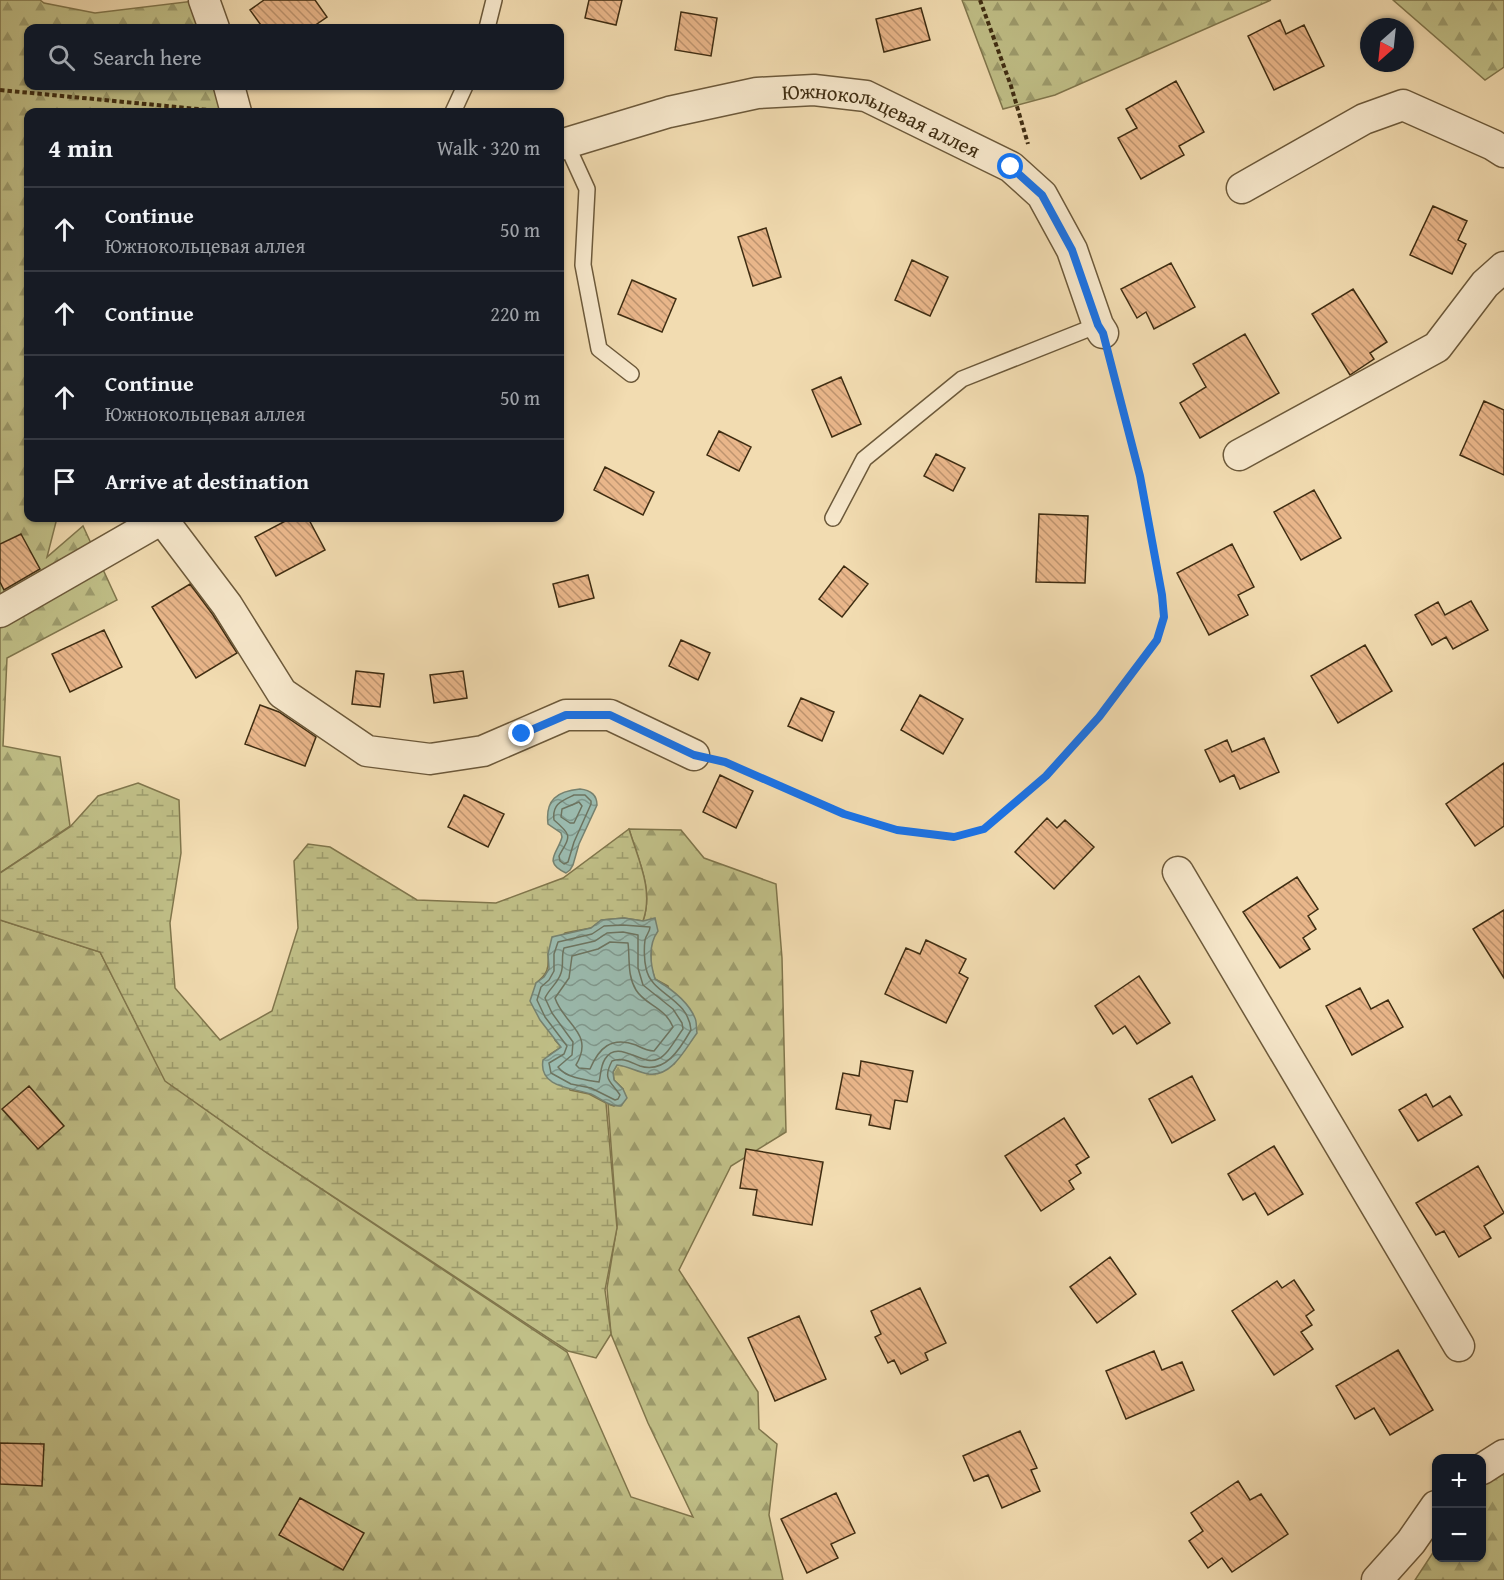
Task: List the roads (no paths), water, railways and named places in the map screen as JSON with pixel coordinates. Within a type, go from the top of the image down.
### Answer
[{"type":"street","points":[[204,0],[213,24]]},
{"type":"street","name":"Южнокольцевая аллея","points":[[564,144],[669,112],[757,93],[814,90],[866,96],[1011,167],[1042,195],[1072,250],[1101,329]]},
{"type":"street","points":[[1242,188],[1364,119],[1403,105],[1504,152]]},
{"type":"street","points":[[1239,455],[1437,347],[1485,284],[1504,267]]},
{"type":"street","points":[[0,612],[158,522]]},
{"type":"street","points":[[168,522],[227,605],[282,693],[367,751],[430,759],[483,751],[566,715],[610,715],[694,755]]},
{"type":"street","points":[[1178,872],[1459,1346]]},
{"type":"street","points":[[1486,1466],[1504,1455]]},
{"type":"street","points":[[1377,1580],[1411,1542],[1436,1508]]},
{"type":"lane","points":[[488,24],[494,0]]},
{"type":"lane","points":[[455,108],[463,90]]},
{"type":"lane","points":[[564,146],[587,189],[583,265],[599,349],[631,374]]},
{"type":"lane","points":[[833,518],[864,459],[962,379],[1101,329]]},
{"type":"water","points":[[580,789],[592,794],[596,798],[597,805],[579,844],[573,865],[566,873],[559,869],[553,861],[562,837],[561,833],[548,824],[548,809],[554,798],[565,792]]},
{"type":"water","points":[[624,918],[643,921],[655,918],[658,931],[651,954],[655,979],[688,1006],[696,1020],[697,1033],[683,1054],[665,1071],[649,1074],[617,1065],[613,1072],[614,1080],[623,1089],[627,1098],[621,1106],[617,1106],[591,1094],[559,1085],[546,1076],[543,1060],[561,1047],[540,1020],[530,1001],[536,983],[549,969],[548,954],[552,937],[591,928],[601,920]]}]
